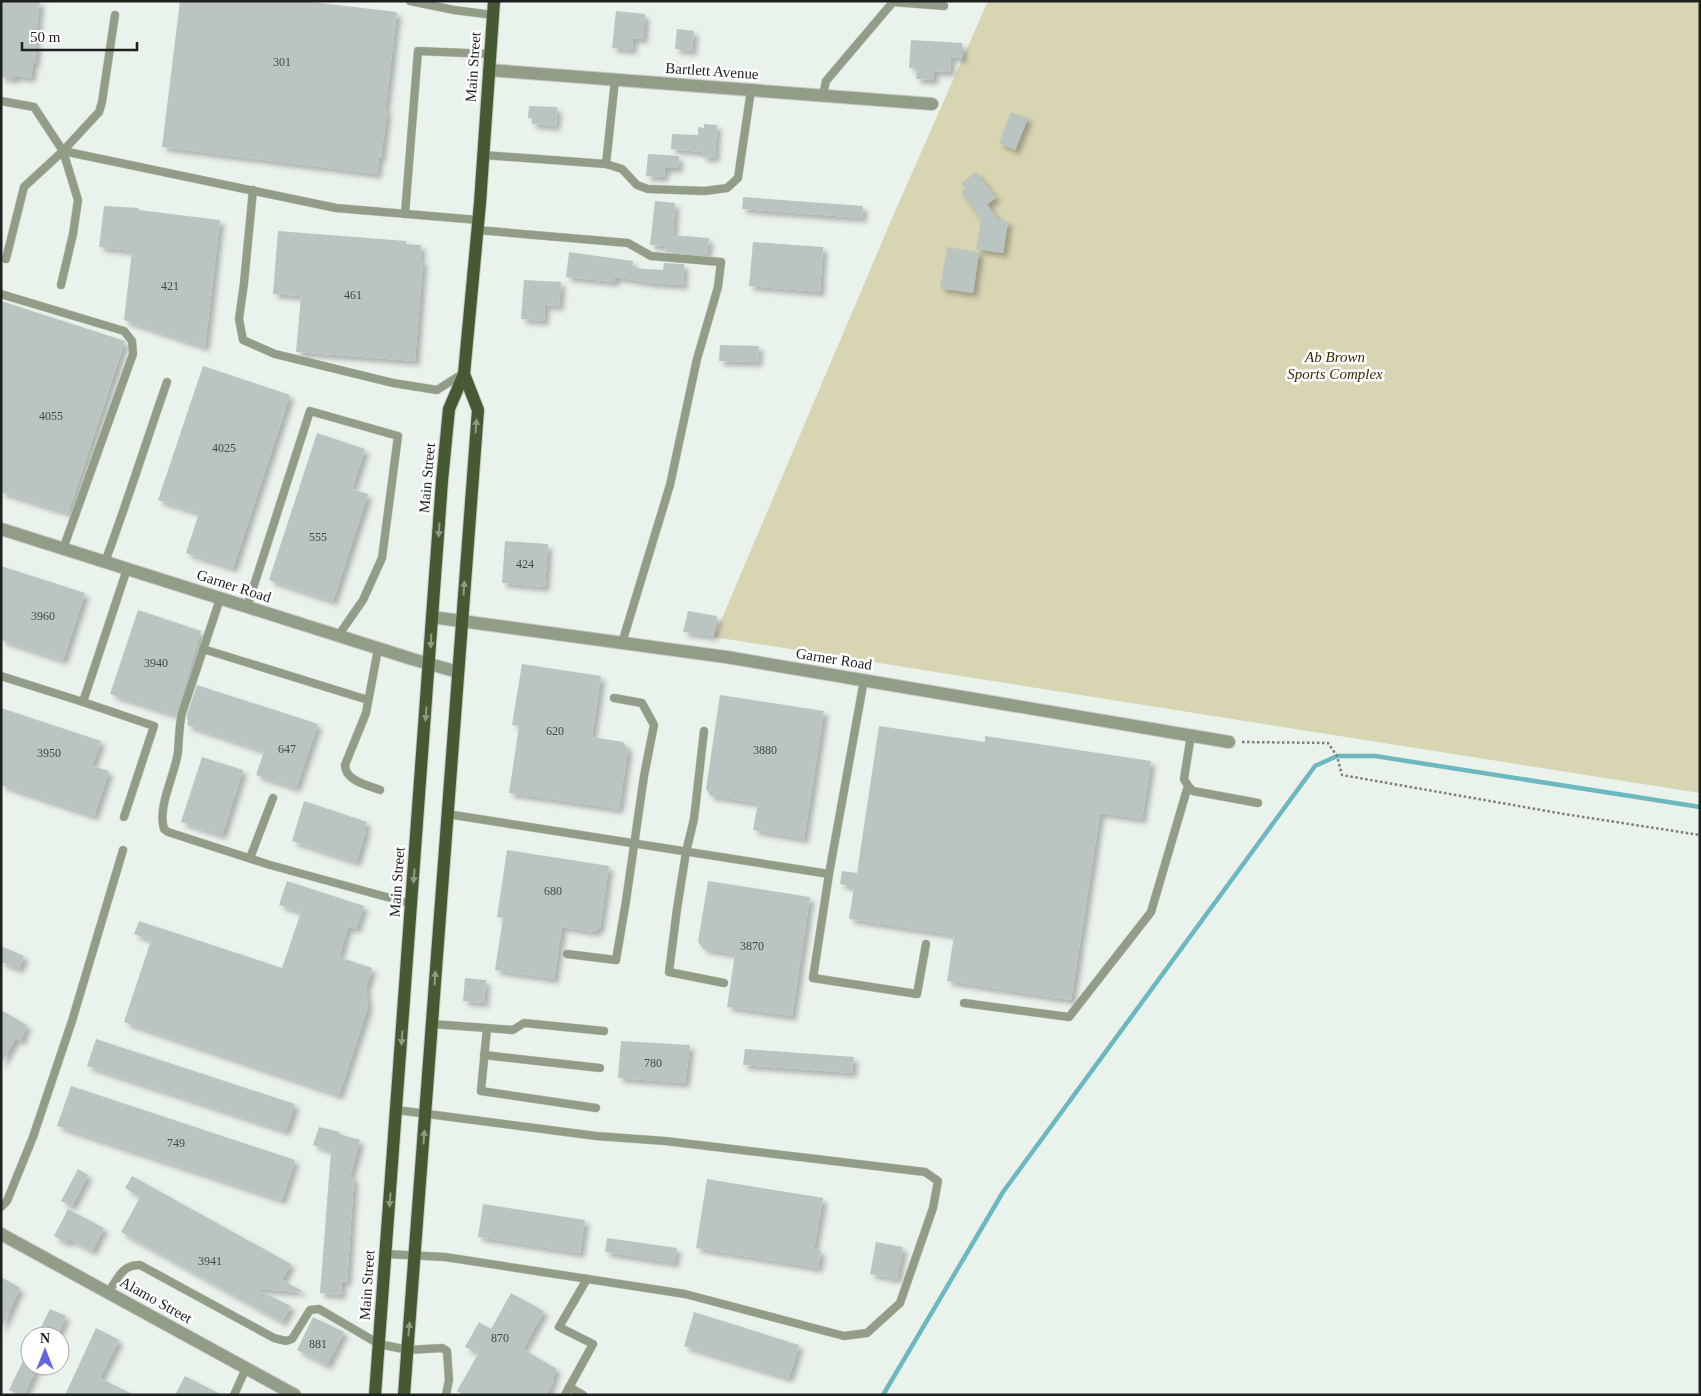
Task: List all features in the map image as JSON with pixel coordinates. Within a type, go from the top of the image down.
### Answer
[{"type":"main road","name":"Main Street","points":[[375,1395],[449,409],[464,374],[478,225],[494,1]]},
{"type":"main road","name":"Main Street","points":[[404,1395],[478,410],[464,374]]},
{"type":"street","name":"Bartlett Avenue","points":[[489,70],[932,104]]},
{"type":"street","name":"Garner Road","points":[[1,529],[378,649],[458,672]]},
{"type":"street","name":"Garner Road","points":[[432,617],[726,657],[1229,742]]},
{"type":"street","name":"Alamo Street","points":[[1,1234],[295,1395]]},
{"type":"lane","points":[[410,1],[454,10],[493,15]]},
{"type":"lane","points":[[823,95],[826,81],[893,2],[944,6]]},
{"type":"lane","points":[[6,259],[24,188],[63,151],[99,112],[115,14]]},
{"type":"lane","points":[[405,214],[418,51],[490,54]]},
{"type":"lane","points":[[606,164],[614,80]]},
{"type":"lane","points":[[483,156],[606,164],[622,169],[637,185],[648,189],[705,191],[727,188],[738,178],[751,90]]},
{"type":"lane","points":[[1,101],[34,107],[63,151],[78,200],[73,234],[61,285]]},
{"type":"lane","points":[[63,151],[336,208],[405,214],[628,243],[651,256],[721,262],[718,287],[697,359],[670,484],[622,643]]},
{"type":"lane","points":[[252,190],[239,319],[244,340],[275,354],[392,383],[437,390],[464,374]]},
{"type":"lane","points":[[1,294],[124,331],[132,341],[133,354],[63,548]]},
{"type":"lane","points":[[104,562],[121,518],[167,382]]},
{"type":"lane","points":[[247,607],[310,411],[398,436],[382,558],[363,600],[338,636]]},
{"type":"lane","points":[[83,702],[127,569]]},
{"type":"lane","points":[[220,598],[180,724],[178,753],[162,815],[164,829],[168,832],[250,858],[412,904]]},
{"type":"lane","points":[[204,649],[368,700]]},
{"type":"lane","points":[[378,649],[366,713],[345,765],[345,771],[348,776],[380,790]]},
{"type":"lane","points":[[1,676],[154,726],[124,818]]},
{"type":"lane","points":[[864,680],[829,874],[813,978],[917,994],[926,944]]},
{"type":"lane","points":[[567,954],[616,960],[654,724],[642,703],[614,698]]},
{"type":"lane","points":[[704,731],[694,820],[686,852],[669,972],[724,983]]},
{"type":"lane","points":[[1191,735],[1184,779],[1188,786],[1193,791],[1258,803]]},
{"type":"lane","points":[[964,1003],[1069,1016],[1151,912],[1188,786]]},
{"type":"lane","points":[[250,858],[273,798]]},
{"type":"lane","points":[[447,814],[829,874]]},
{"type":"lane","points":[[1,1207],[7,1201],[33,1137],[72,1021],[123,850]]},
{"type":"lane","points":[[432,1024],[513,1030],[524,1023],[604,1031]]},
{"type":"lane","points":[[487,1028],[481,1091],[596,1108]]},
{"type":"lane","points":[[484,1055],[600,1068]]},
{"type":"lane","points":[[386,1254],[444,1257],[685,1294],[844,1336],[867,1333],[900,1304],[933,1208],[938,1181],[925,1172],[665,1141],[596,1136],[397,1110]]},
{"type":"lane","points":[[108,1292],[124,1268],[129,1265],[140,1265],[274,1338],[286,1340],[292,1339],[310,1310],[319,1309],[379,1344],[408,1350],[442,1348],[447,1351],[449,1380],[446,1395]]},
{"type":"lane","points":[[582,1395],[567,1391],[593,1344],[558,1327],[587,1279]]},
{"type":"lane","points":[[234,1395],[246,1368]]},
{"type":"path","points":[[1229,742],[1328,743],[1337,756],[1342,775],[1564,814],[1700,835]]},
{"type":"green space","name":"Ab Brown Sports Complex","points":[[988,1],[1700,1],[1700,793],[714,637],[896,209]]},
{"type":"building","points":[[1,1],[40,1],[35,63],[33,63],[31,78],[15,76],[14,79],[1,77]]},
{"type":"building","points":[[180,1],[303,1],[397,12],[385,111],[387,111],[377,174],[162,147]]},
{"type":"building","points":[[616,11],[645,14],[643,39],[633,38],[632,50],[612,48]]},
{"type":"building","points":[[677,29],[694,31],[692,51],[675,49]]},
{"type":"building","points":[[911,40],[962,43],[962,58],[951,57],[950,72],[934,71],[934,80],[916,79],[917,69],[909,68]]},
{"type":"building","points":[[529,106],[557,107],[556,126],[532,124],[532,118],[528,118]]},
{"type":"building","points":[[1011,112],[1028,118],[1015,150],[999,143]]},
{"type":"building","points":[[704,124],[717,125],[715,158],[702,157],[702,152],[671,149],[672,134],[698,135],[698,127],[704,128]]},
{"type":"building","points":[[648,154],[679,156],[678,168],[665,168],[664,177],[646,176]]},
{"type":"building","points":[[976,172],[996,198],[987,204],[998,220],[1008,221],[1003,253],[976,249],[981,219],[961,192],[965,189],[961,183]]},
{"type":"building","points":[[743,197],[863,206],[862,218],[742,209]]},
{"type":"building","points":[[655,201],[675,203],[673,235],[709,238],[707,255],[665,252],[666,246],[650,245]]},
{"type":"building","points":[[104,206],[139,208],[138,210],[220,220],[205,347],[124,320],[132,251],[99,247]]},
{"type":"building","points":[[278,231],[406,241],[406,244],[421,245],[420,261],[423,261],[415,361],[296,352],[301,296],[273,294]]},
{"type":"building","points":[[753,242],[823,247],[820,292],[749,286]]},
{"type":"building","points":[[947,247],[979,252],[973,293],[940,288]]},
{"type":"building","points":[[569,252],[633,261],[632,268],[663,270],[664,263],[684,264],[683,285],[653,283],[615,277],[615,282],[566,277]]},
{"type":"building","points":[[524,280],[561,282],[559,306],[545,305],[544,321],[521,319]]},
{"type":"building","points":[[1,301],[125,341],[68,513],[1,492]]},
{"type":"building","points":[[720,345],[759,346],[758,362],[719,361]]},
{"type":"building","points":[[203,366],[290,395],[233,568],[186,553],[199,513],[158,500]]},
{"type":"building","points":[[317,433],[365,449],[352,489],[368,494],[333,601],[269,580]]},
{"type":"building","points":[[505,541],[548,544],[545,587],[502,583]]},
{"type":"building","points":[[1,566],[85,593],[63,660],[1,640]]},
{"type":"building","points":[[138,610],[201,631],[176,715],[110,694]]},
{"type":"building","points":[[688,611],[717,616],[713,636],[683,632]]},
{"type":"building","points":[[522,664],[601,676],[592,737],[623,742],[628,749],[619,809],[509,793],[519,726],[512,725]]},
{"type":"building","points":[[197,685],[318,724],[296,788],[256,775],[264,751],[187,725],[187,714]]},
{"type":"building","points":[[720,695],[824,711],[804,839],[753,830],[758,803],[711,796],[706,789]]},
{"type":"building","points":[[1,708],[101,741],[92,766],[109,771],[94,816],[1,785]]},
{"type":"building","points":[[879,726],[985,742],[985,736],[1151,761],[1142,819],[1100,813],[1071,1000],[947,981],[954,935],[849,919],[854,887],[840,884],[842,871],[857,873]]},
{"type":"building","points":[[202,757],[243,770],[222,835],[181,822]]},
{"type":"building","points":[[304,801],[367,822],[356,862],[292,841]]},
{"type":"building","points":[[507,850],[609,866],[600,927],[594,932],[562,927],[554,979],[495,970],[503,918],[497,917]]},
{"type":"building","points":[[287,881],[364,906],[356,929],[348,927],[339,957],[372,968],[366,988],[368,1007],[339,1095],[124,1022],[151,940],[134,934],[139,921],[282,968],[301,912],[279,905]]},
{"type":"building","points":[[708,881],[810,897],[792,1016],[727,1007],[735,954],[704,949],[698,942]]},
{"type":"building","points":[[1,946],[24,956],[19,969],[1,962]]},
{"type":"building","points":[[465,978],[486,980],[484,1003],[463,1001]]},
{"type":"building","points":[[1,1010],[27,1025],[21,1041],[16,1038],[1,1064]]},
{"type":"building","points":[[96,1039],[295,1104],[286,1131],[87,1066]]},
{"type":"building","points":[[621,1041],[690,1045],[685,1083],[618,1078]]},
{"type":"building","points":[[745,1049],[854,1057],[852,1073],[743,1065]]},
{"type":"building","points":[[71,1086],[295,1160],[282,1200],[57,1126]]},
{"type":"building","points":[[319,1127],[340,1132],[339,1134],[360,1140],[350,1177],[354,1178],[347,1282],[342,1281],[341,1295],[320,1293],[331,1151],[313,1145]]},
{"type":"building","points":[[78,1169],[88,1175],[72,1206],[61,1201]]},
{"type":"building","points":[[132,1176],[291,1264],[282,1280],[304,1292],[256,1289],[291,1306],[282,1322],[121,1232],[140,1197],[125,1188]]},
{"type":"building","points":[[707,1179],[823,1198],[814,1249],[821,1251],[818,1268],[696,1248]]},
{"type":"building","points":[[483,1204],[585,1220],[580,1253],[478,1237]]},
{"type":"building","points":[[68,1209],[104,1228],[92,1251],[69,1239],[67,1243],[54,1236]]},
{"type":"building","points":[[607,1238],[677,1248],[674,1263],[605,1252]]},
{"type":"building","points":[[876,1242],[903,1247],[897,1279],[870,1274]]},
{"type":"building","points":[[1,1277],[20,1288],[1,1329]]},
{"type":"building","points":[[511,1293],[544,1311],[523,1349],[557,1369],[552,1379],[554,1380],[546,1395],[464,1395],[457,1391],[478,1354],[465,1347],[479,1322],[491,1329]]},
{"type":"building","points":[[50,1309],[66,1316],[62,1326],[42,1326]]},
{"type":"building","points":[[694,1312],[799,1345],[789,1378],[684,1346]]},
{"type":"building","points":[[313,1317],[344,1332],[327,1365],[297,1350]]},
{"type":"building","points":[[96,1328],[119,1340],[100,1378],[134,1395],[65,1395]]},
{"type":"building","points":[[20,1367],[20,1376],[33,1376],[24,1395],[9,1390]]},
{"type":"building","points":[[185,1376],[222,1395],[175,1395]]},
{"type":"waterway","points":[[883,1395],[1003,1192],[1315,766],[1337,756],[1375,756],[1700,807]]}]
